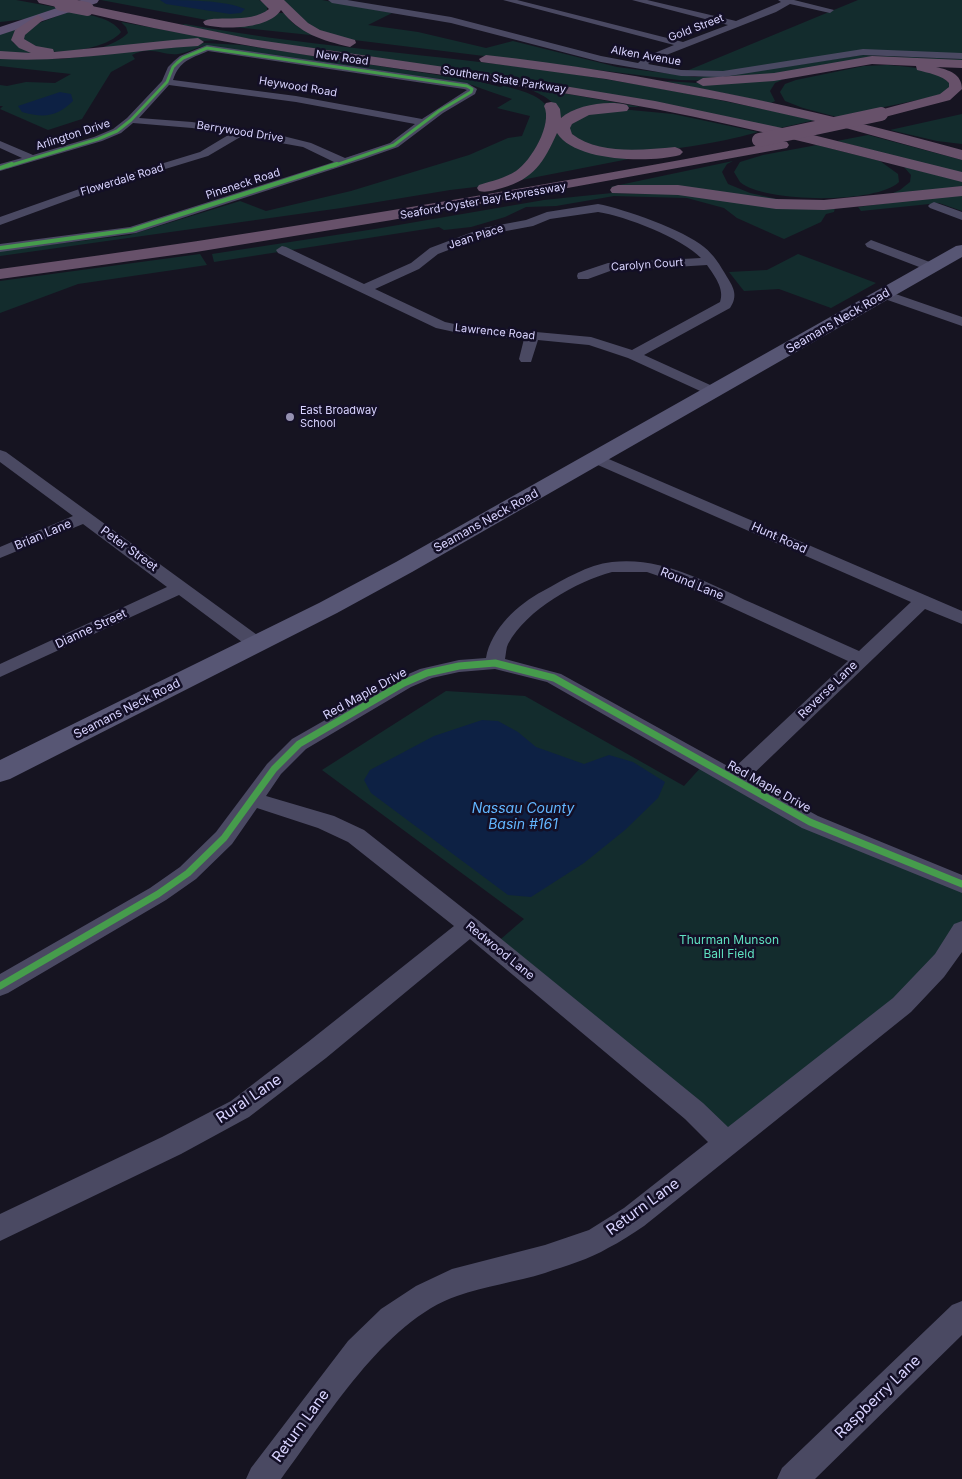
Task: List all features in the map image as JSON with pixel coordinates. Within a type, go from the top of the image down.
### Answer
[{"type":"highway","name":"Southern State Parkway","points":[[43,0],[61,4],[91,3],[179,20],[354,44],[313,31],[300,24],[293,19],[285,5],[276,0]]},
{"type":"highway","points":[[179,20],[222,23],[254,20],[271,14],[275,10],[273,4],[266,0]]},
{"type":"highway","name":"Southern State Parkway","points":[[91,3],[251,43],[476,82],[610,97],[707,116],[869,152],[962,177]]},
{"type":"highway","points":[[38,19],[19,33],[17,40],[20,44],[39,51],[78,51],[107,45],[124,33],[116,22],[91,3]]},
{"type":"highway","points":[[0,23],[38,19]]},
{"type":"highway","points":[[0,55],[63,57],[183,42],[251,43]]},
{"type":"highway","name":"Southern State Parkway","points":[[470,58],[617,76],[818,116],[962,155]]},
{"type":"highway","points":[[617,76],[718,82],[774,77],[872,60],[962,64]]},
{"type":"highway","points":[[818,116],[786,104],[778,97],[776,89],[783,83],[800,77],[878,64],[903,64],[927,68],[951,78],[956,83],[956,88],[945,97],[881,114]]},
{"type":"highway","points":[[446,197],[500,184],[524,173],[537,160],[554,120],[555,114],[552,107],[541,98],[521,89],[476,82]]},
{"type":"highway","name":"Seaford-Oyster Bay Expressway","points":[[0,263],[302,221],[577,176],[881,114],[958,103]]},
{"type":"highway","name":"Seaford-Oyster Bay Expressway","points":[[0,274],[231,242],[475,203],[782,145],[900,120],[958,103]]},
{"type":"highway","points":[[707,116],[648,109],[603,108],[572,117],[565,122],[563,131],[569,138],[582,145],[623,153],[669,153],[736,144]]},
{"type":"highway","points":[[900,120],[936,114]]},
{"type":"highway","points":[[885,133],[962,146]]},
{"type":"highway","points":[[782,145],[736,162],[731,167],[734,178],[756,191],[792,198],[842,200],[882,194],[898,188],[904,179],[898,168],[869,152]]},
{"type":"highway","points":[[475,203],[582,192],[654,189],[702,193],[776,204],[824,205],[880,201],[933,192],[962,191]]},
{"type":"main road","points":[[0,32],[91,3]]},
{"type":"main road","name":"Seamans Neck Road","points":[[0,772],[257,644],[395,571],[597,459],[962,250]]},
{"type":"street","name":"Alken Avenue","points":[[337,0],[451,20],[601,59],[681,73],[723,74],[863,52],[962,56]]},
{"type":"street","points":[[507,0],[684,44]]},
{"type":"street","points":[[636,0],[737,24]]},
{"type":"street","points":[[786,1],[830,10]]},
{"type":"street","name":"Gold Street","points":[[640,66],[648,59],[737,24],[786,1]]},
{"type":"street","name":"New Road","points":[[208,48],[467,86],[476,82]]},
{"type":"street","name":"Arlington Drive","points":[[0,168],[98,139],[117,131],[131,120],[167,82],[173,67],[183,58],[208,48]]},
{"type":"street","name":"Heywood Road","points":[[167,82],[215,87],[336,105],[425,123]]},
{"type":"street","name":"Pineneck Road","points":[[0,248],[132,230],[394,145],[439,111],[471,92],[476,82]]},
{"type":"street","name":"Berrywood Drive","points":[[131,120],[192,125],[298,142],[344,162]]},
{"type":"street","name":"Flowerdale Road","points":[[0,220],[204,154],[240,132]]},
{"type":"street","points":[[0,144],[32,158]]},
{"type":"street","points":[[934,206],[962,216]]},
{"type":"street","name":"Jean Place","points":[[363,289],[415,266],[434,251],[487,231],[529,223],[547,216],[598,208],[676,236],[697,248],[711,261]]},
{"type":"street","points":[[871,244],[932,267]]},
{"type":"street","name":"Lawrence Road","points":[[282,250],[441,325],[459,329],[591,342],[634,355],[714,392]]},
{"type":"street","points":[[634,355],[727,304],[729,295],[727,288],[711,261]]},
{"type":"street","name":"Carolyn Court","points":[[583,276],[608,267],[711,261]]},
{"type":"street","points":[[884,294],[962,322]]},
{"type":"street","points":[[526,359],[532,336]]},
{"type":"street","name":"Peter Street","points":[[0,455],[257,644]]},
{"type":"street","name":"Hunt Road","points":[[597,459],[962,618]]},
{"type":"street","name":"Brian Lane","points":[[0,553],[86,517]]},
{"type":"street","name":"Round Lane","points":[[495,663],[498,644],[520,616],[534,604],[589,573],[612,567],[649,567],[682,578],[860,659]]},
{"type":"street","name":"Dianne Street","points":[[0,671],[181,587]]},
{"type":"street","name":"Reverse Lane","points":[[734,780],[923,601]]},
{"type":"street","name":"Red Maple Drive","points":[[0,986],[158,894],[188,873],[224,838],[274,769],[299,744],[404,683],[427,673],[460,666],[495,663],[554,678],[810,822],[962,884]]},
{"type":"street","name":"Redwood Lane","points":[[251,799],[326,822],[356,836],[470,926],[694,1111],[726,1142]]},
{"type":"street","name":"Rural Lane","points":[[0,1228],[37,1207],[165,1150],[230,1115],[257,1097],[393,990],[470,926]]},
{"type":"street","name":"Return Lane","points":[[262,1479],[358,1351],[391,1319],[426,1296],[452,1283],[545,1259],[597,1240],[634,1217],[726,1142],[902,1005],[928,980],[954,946],[962,930]]},
{"type":"street","name":"Raspberry Lane","points":[[793,1479],[962,1315]]},
{"type":"green space","points":[[0,0],[16,0],[60,8],[27,19],[0,22]]},
{"type":"green space","points":[[101,0],[259,0],[267,5],[267,12],[256,18],[212,21]]},
{"type":"green space","points":[[280,0],[322,0],[392,13],[368,25],[418,32],[486,48],[513,41],[617,67],[695,77],[750,72],[862,55],[962,59],[962,62],[884,58],[728,81],[679,80],[346,39],[310,28]]},
{"type":"green space","points":[[858,0],[962,0],[962,54],[879,51],[723,73],[684,72]]},
{"type":"green space","points":[[71,11],[105,20],[112,23],[121,32],[106,43],[83,49],[58,52],[36,49],[19,37],[39,23]]},
{"type":"green space","points":[[275,13],[285,13],[295,25],[320,36],[225,26]]},
{"type":"green space","points":[[121,22],[220,40],[182,42],[67,56],[0,54],[0,34],[27,24],[12,38],[13,43],[40,51],[72,53],[104,47],[118,41],[128,33],[126,27]]},
{"type":"green space","points":[[185,24],[270,38],[601,78],[815,120],[780,128],[255,40],[181,25]]},
{"type":"green space","points":[[205,43],[242,45],[477,81],[500,87],[504,86],[526,92],[540,99],[552,117],[531,162],[525,169],[484,186],[0,256],[0,251],[130,235],[240,201],[266,211],[351,191],[469,155],[508,138],[522,136],[530,116],[497,108],[512,99],[472,85],[209,46],[178,54],[145,51],[132,55],[135,59],[111,72],[82,119],[48,130],[0,109],[3,106],[0,106],[0,85],[7,86],[26,82],[55,83],[71,74],[0,66],[0,57],[61,59]]},
{"type":"green space","points":[[887,65],[930,71],[945,79],[951,85],[949,92],[837,117],[785,101],[780,92],[785,84],[796,80],[864,66]]},
{"type":"green space","points":[[775,78],[782,80],[775,83],[770,91],[775,101],[771,103],[664,81],[713,84]]},
{"type":"green space","points":[[527,88],[641,107],[600,107],[560,118],[559,112],[553,103],[544,96]]},
{"type":"green space","points":[[620,109],[673,114],[758,132],[717,142],[666,150],[614,151],[593,147],[576,140],[566,127],[576,117]]},
{"type":"green space","points":[[962,114],[962,144],[937,141],[890,130]]},
{"type":"green space","points":[[556,132],[566,139],[639,157],[511,182]]},
{"type":"green space","points":[[868,135],[962,160],[962,174],[837,141]]},
{"type":"green space","points":[[817,145],[880,161],[898,174],[899,182],[887,189],[868,194],[845,197],[795,197],[753,189],[740,182],[734,172],[740,162],[763,155]]},
{"type":"green space","points":[[733,161],[727,164],[722,172],[728,184],[750,193],[791,202],[610,187]]},
{"type":"green space","points":[[904,167],[962,181],[962,189],[886,196],[900,190],[910,182],[911,175]]},
{"type":"green space","points":[[612,193],[677,194],[775,207],[835,208],[834,212],[826,214],[821,222],[784,239],[737,218],[724,208],[687,198],[614,196],[556,206],[526,207],[505,217],[471,227],[444,230],[439,227],[214,262],[212,254],[544,200]]},
{"type":"green space","points":[[962,193],[962,211],[939,203],[861,211],[858,207]]},
{"type":"green space","points":[[200,254],[207,265],[78,284],[0,313],[0,281]]},
{"type":"green space","points":[[798,254],[876,283],[831,308],[779,289],[744,291],[729,272],[767,270]]},
{"type":"green space","name":"Thurman Munson Ball Field","points":[[446,691],[525,696],[684,786],[703,765],[962,887],[962,920],[950,945],[925,976],[726,1137],[494,945],[524,919],[322,770]]},
{"type":"water","points":[[160,0],[216,2],[245,9],[241,13],[230,14],[166,4]]},
{"type":"water","points":[[60,92],[71,94],[73,101],[50,115],[22,112],[18,106]]},
{"type":"water","name":"Nassau County Basin #161","points":[[482,720],[498,721],[518,732],[536,747],[584,764],[609,755],[633,762],[665,782],[658,798],[625,830],[584,863],[531,897],[508,895],[371,793],[364,780],[370,770],[434,736]]},
{"type":"cycle path","points":[[0,168],[98,139],[117,131],[131,120],[167,82],[173,67],[177,63],[183,58],[207,48],[467,86],[472,89],[471,92],[439,111],[394,145],[360,157],[132,230],[0,248]]},
{"type":"cycle path","points":[[0,986],[158,894],[188,873],[224,838],[274,769],[299,744],[404,683],[427,673],[459,666],[495,663],[554,678],[810,822],[962,884]]},
{"type":"place","name":"East Broadway School","points":[[290,417]]}]
